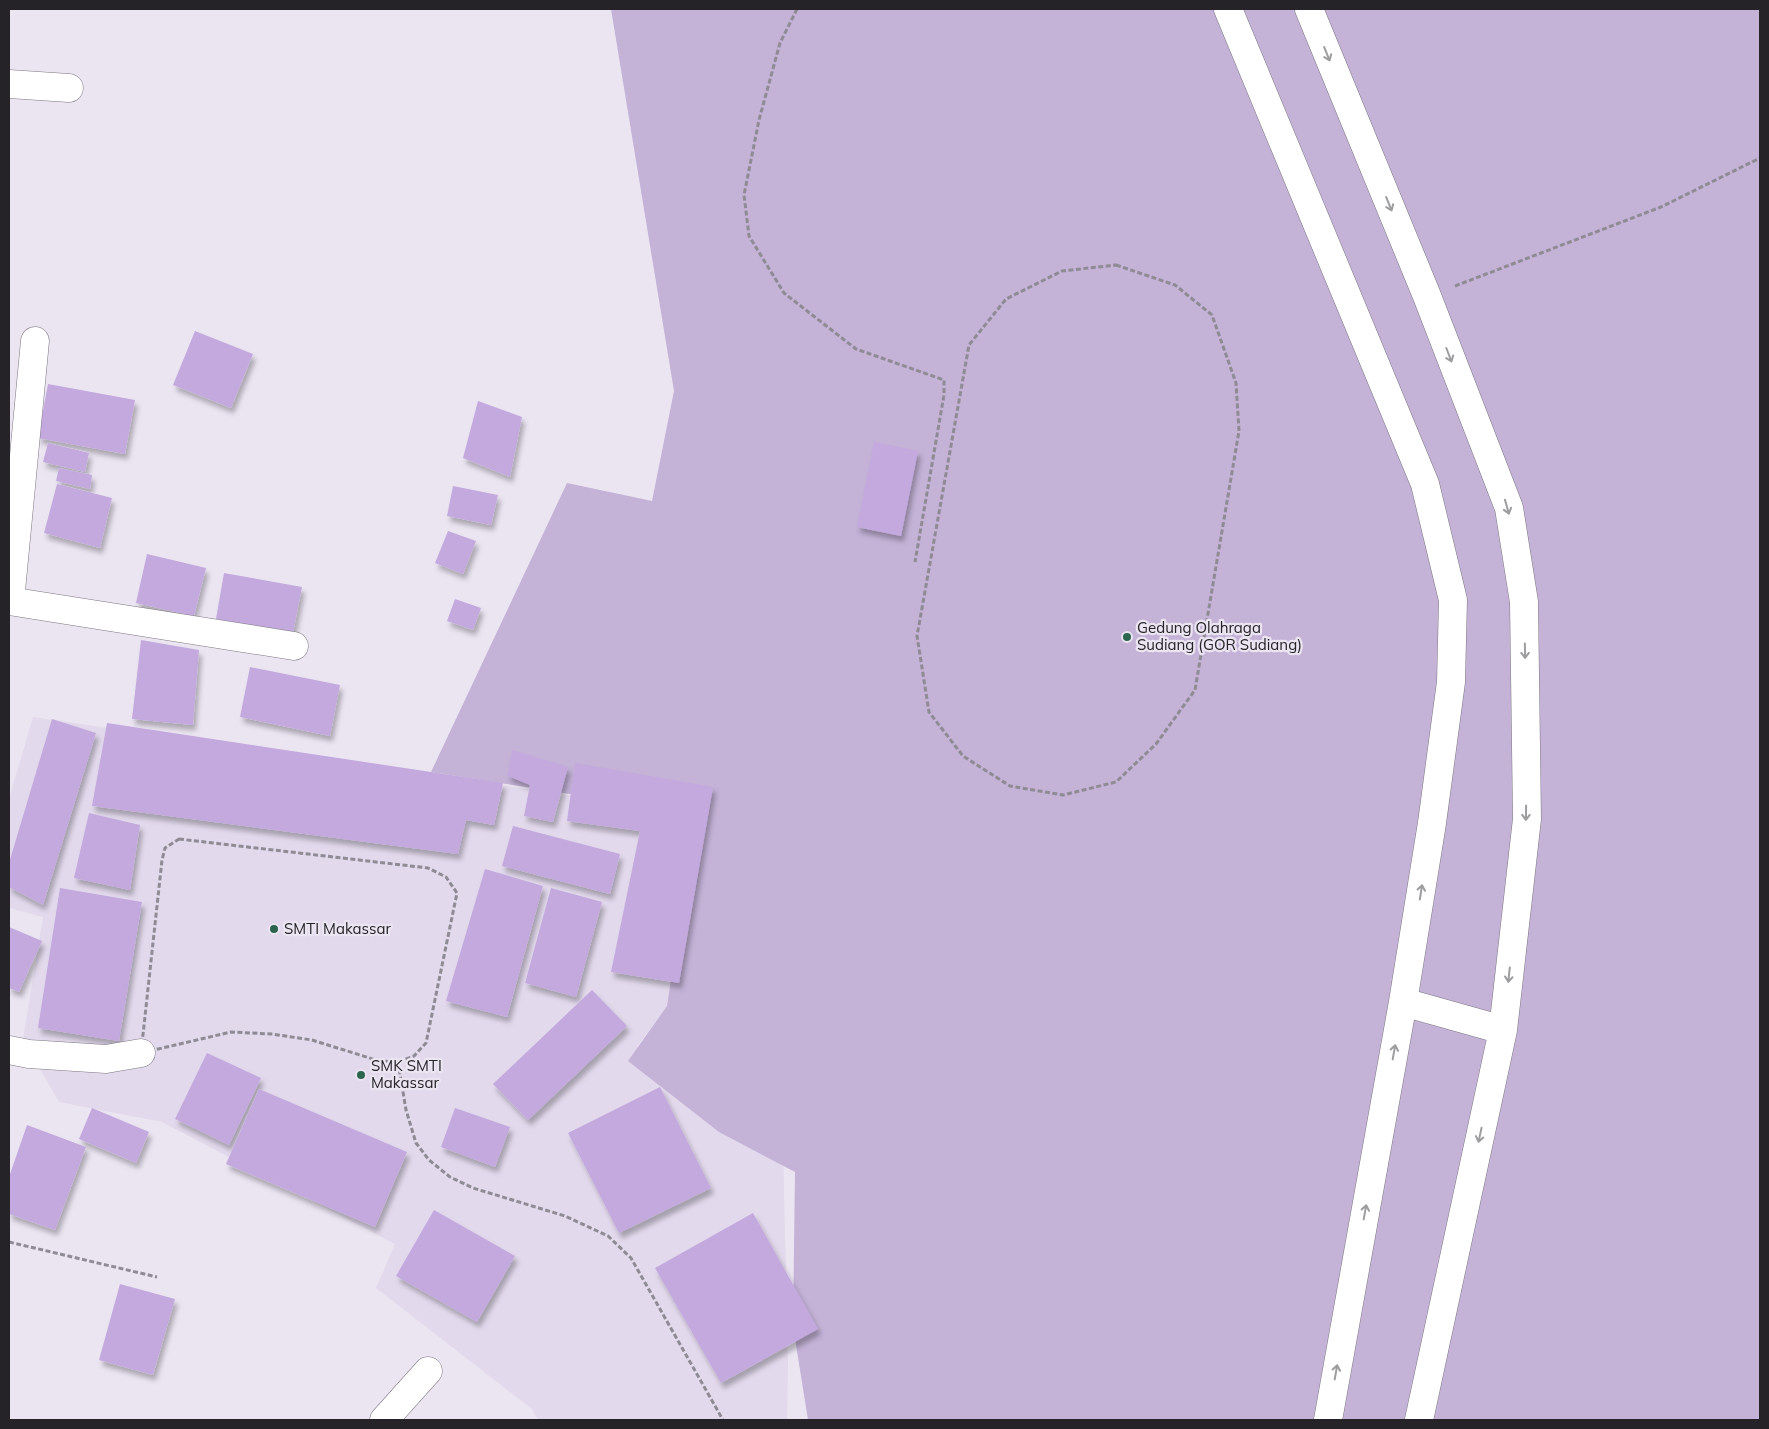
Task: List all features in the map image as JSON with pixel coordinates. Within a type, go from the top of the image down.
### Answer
[{"type":"street","points":[[1228,9],[1425,484],[1453,600],[1451,682],[1432,822],[1403,1002],[1328,1420]]},
{"type":"street","points":[[1309,9],[1427,296],[1509,508],[1524,602],[1526,819],[1503,1030],[1419,1420]]},
{"type":"street","points":[[9,84],[69,88]]},
{"type":"street","points":[[35,341],[10,601],[294,646]]},
{"type":"street","points":[[1403,1002],[1503,1030]]},
{"type":"street","points":[[9,1050],[29,1054],[106,1059],[141,1053]]},
{"type":"street","points":[[384,1420],[428,1371]]},
{"type":"path","points":[[796,9],[780,43],[759,120],[744,195],[749,236],[784,293],[856,349],[944,380],[944,395],[915,562]]},
{"type":"path","points":[[1427,296],[1661,207],[1760,158]]},
{"type":"path","points":[[1116,265],[1175,285],[1212,315],[1236,383],[1240,431],[1195,690],[1156,744],[1116,782],[1063,795],[1010,786],[963,756],[929,712],[917,636],[969,345],[1006,299],[1062,271],[1116,265]]},
{"type":"path","points":[[180,839],[428,868],[446,877],[457,893],[426,1043],[414,1056],[398,1062],[378,1061],[312,1040],[272,1034],[231,1032],[141,1053],[162,860],[165,848],[180,839]]},
{"type":"path","points":[[398,1062],[406,1110],[416,1143],[429,1160],[450,1177],[473,1188],[565,1216],[608,1236],[631,1258],[723,1420]]},
{"type":"path","points":[[9,1242],[157,1277]]},
{"type":"shaded area","name":"Gedung Olahraga Sudiang (GOR Sudiang)","points":[[611,9],[1760,9],[1760,1420],[808,1420],[793,1326],[795,1172],[719,1132],[628,1061],[667,1006],[696,814],[431,772],[567,483],[652,501],[674,391]]},
{"type":"shaded area","name":"SMK SMTI Makassar","points":[[33,717],[697,814],[667,1006],[637,1047],[783,1145],[788,1365],[787,1420],[538,1420],[532,1409],[376,1288],[395,1244],[162,1122],[59,1102],[23,1039],[43,917],[9,908],[9,799]]},
{"type":"building","points":[[195,331],[253,354],[231,408],[173,385]]},
{"type":"building","points":[[48,384],[135,400],[125,454],[38,438]]},
{"type":"building","points":[[478,401],[522,417],[510,477],[463,458]]},
{"type":"building","points":[[874,442],[918,451],[901,536],[857,527]]},
{"type":"building","points":[[48,443],[89,453],[85,472],[43,462]]},
{"type":"building","points":[[59,468],[92,475],[90,489],[56,481]]},
{"type":"building","points":[[57,484],[112,498],[100,548],[44,533]]},
{"type":"building","points":[[453,486],[498,495],[491,525],[447,516]]},
{"type":"building","points":[[448,531],[476,541],[463,574],[435,563]]},
{"type":"building","points":[[147,554],[206,568],[194,616],[136,603]]},
{"type":"building","points":[[224,573],[302,587],[293,633],[216,619]]},
{"type":"building","points":[[455,599],[481,608],[473,630],[447,621]]},
{"type":"building","points":[[141,640],[199,650],[193,725],[132,719]]},
{"type":"building","points":[[250,667],[340,685],[330,736],[240,717]]},
{"type":"building","points":[[52,719],[96,733],[43,905],[9,887],[9,863]]},
{"type":"building","points":[[107,723],[503,783],[494,825],[466,820],[458,854],[92,806]]},
{"type":"building","points":[[512,750],[568,767],[553,822],[524,816],[530,785],[508,776]]},
{"type":"building","points":[[575,763],[713,787],[679,983],[611,972],[640,831],[567,821]]},
{"type":"building","points":[[89,813],[140,825],[130,890],[74,878]]},
{"type":"building","points":[[513,826],[620,854],[610,894],[502,866]]},
{"type":"building","points":[[485,869],[543,886],[507,1017],[446,1001]]},
{"type":"building","points":[[60,888],[142,902],[119,1041],[38,1028]]},
{"type":"building","points":[[551,888],[602,902],[576,997],[525,983]]},
{"type":"building","points":[[9,927],[42,941],[19,992],[9,988]]},
{"type":"building","points":[[592,990],[627,1026],[528,1120],[493,1084]]},
{"type":"building","points":[[207,1053],[261,1078],[229,1145],[175,1119]]},
{"type":"building","points":[[660,1087],[711,1188],[619,1233],[568,1133]]},
{"type":"building","points":[[259,1089],[407,1152],[375,1227],[226,1164]]},
{"type":"building","points":[[92,1108],[149,1132],[136,1163],[79,1139]]},
{"type":"building","points":[[455,1108],[510,1127],[495,1167],[441,1147]]},
{"type":"building","points":[[27,1125],[86,1147],[55,1230],[9,1214],[9,1177]]},
{"type":"building","points":[[434,1210],[515,1256],[477,1322],[396,1276]]},
{"type":"building","points":[[753,1213],[818,1329],[721,1383],[655,1268]]},
{"type":"building","points":[[120,1284],[175,1299],[153,1375],[99,1360]]},
{"type":"place","name":"Gedung Olahraga Sudiang (GOR Sudiang)","points":[[1127,637]]},
{"type":"place","name":"SMTI Makassar","points":[[274,929]]},
{"type":"place","name":"SMK SMTI Makassar","points":[[361,1075]]}]
